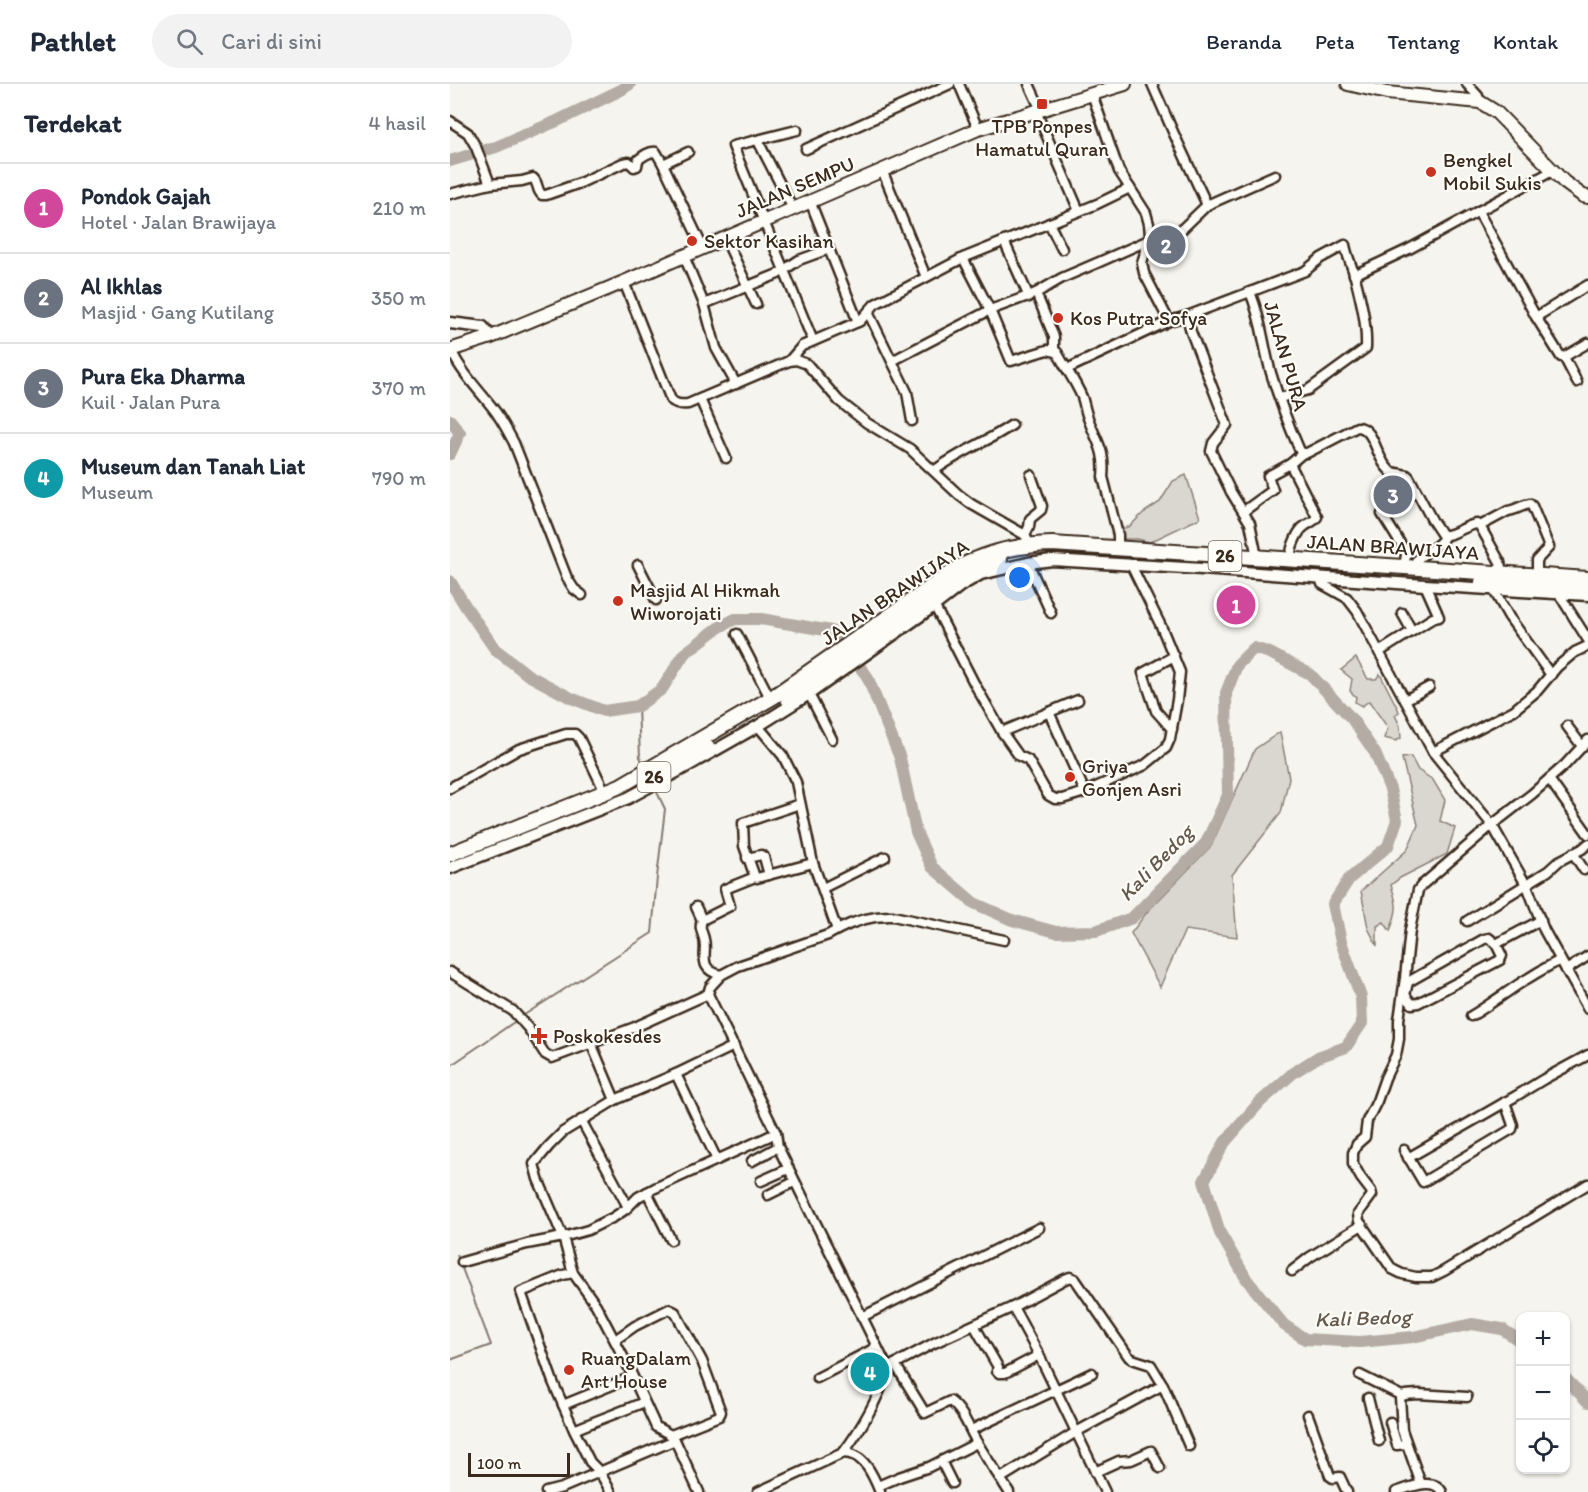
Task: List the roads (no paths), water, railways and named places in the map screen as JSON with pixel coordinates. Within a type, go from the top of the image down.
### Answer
[{"type":"highway","name":"JALAN BRAWIJAYA","points":[[450,863],[625,793],[718,736],[782,703],[887,625],[941,580],[976,558],[1000,550],[1052,544],[1588,579]]},
{"type":"highway","name":"JALAN BRAWIJAYA","points":[[887,625],[933,603],[961,577],[979,568],[1025,554],[1052,552],[1588,588]]},
{"type":"highway","points":[[673,762],[768,694],[840,658]]},
{"type":"highway","name":"JALAN BRAWIJAYA","points":[[604,790],[645,768],[673,762]]},
{"type":"highway","points":[[450,848],[604,790]]},
{"type":"highway","points":[[450,854],[604,790]]},
{"type":"main road","name":"JALAN SEMPU","points":[[450,350],[491,337],[624,282],[978,129],[1125,84]]},
{"type":"main road","points":[[1348,84],[1387,93],[1480,102],[1496,112],[1571,188],[1588,197]]},
{"type":"street","points":[[806,149],[950,84]]},
{"type":"street","points":[[959,84],[978,129]]},
{"type":"street","points":[[1029,84],[1079,211]]},
{"type":"street","points":[[1152,84],[1207,205]]},
{"type":"street","points":[[1467,84],[1478,96],[1480,102]]},
{"type":"street","points":[[1092,94],[1119,171],[1146,213],[1150,235],[1142,263],[1144,273],[1169,321]]},
{"type":"street","points":[[450,121],[468,133],[476,147],[490,184]]},
{"type":"street","points":[[797,130],[733,146],[813,341]]},
{"type":"street","points":[[758,141],[792,209]]},
{"type":"street","points":[[450,194],[490,184],[533,178],[536,180],[538,191],[546,195],[580,183],[623,163],[629,162],[634,167],[637,166],[638,160],[656,152],[704,248]]},
{"type":"street","points":[[663,164],[688,152]]},
{"type":"street","points":[[882,170],[926,277]]},
{"type":"street","points":[[1354,275],[1409,249],[1554,170]]},
{"type":"street","points":[[892,361],[990,310],[1032,295],[1062,278],[1149,240],[1181,230],[1207,205],[1275,175]]},
{"type":"street","points":[[789,361],[802,346],[858,322],[875,304],[963,258],[1049,224],[1130,188]]},
{"type":"street","points":[[810,201],[858,322]]},
{"type":"street","points":[[1478,211],[1536,317],[1561,357],[1564,357],[1577,382]]},
{"type":"street","points":[[1049,224],[1062,249]]},
{"type":"street","points":[[725,238],[756,304]]},
{"type":"street","points":[[1004,242],[1054,337],[1054,351],[1067,369],[1082,398],[1102,450],[1103,477],[1118,542]]},
{"type":"street","points":[[1067,369],[1169,321],[1305,271],[1321,258],[1345,245],[1367,331],[1366,348],[1308,390],[1280,398]]},
{"type":"street","points":[[704,304],[778,274],[799,260],[829,249]]},
{"type":"street","points":[[684,256],[704,304],[716,348],[736,384]]},
{"type":"street","points":[[963,258],[990,310],[1011,361],[1047,350],[1054,351]]},
{"type":"street","points":[[624,282],[671,400],[675,404],[681,405],[700,399],[789,361],[796,360],[807,364],[838,400],[867,423],[910,449],[971,504],[1026,537]]},
{"type":"street","points":[[1536,317],[1588,285]]},
{"type":"street","name":"JALAN PURA","points":[[1250,292],[1260,319],[1271,373],[1287,421],[1303,453]]},
{"type":"street","points":[[868,312],[907,392],[912,421]]},
{"type":"street","points":[[1187,316],[1227,425],[1213,443],[1211,451],[1231,492],[1244,511],[1252,529],[1256,552]]},
{"type":"street","points":[[450,323],[483,327],[491,337]]},
{"type":"street","points":[[1564,357],[1588,343]]},
{"type":"street","points":[[450,350],[473,385],[493,408],[514,443],[567,578],[582,596]]},
{"type":"street","points":[[700,399],[726,458]]},
{"type":"street","points":[[934,471],[952,458],[991,438],[1012,424]]},
{"type":"street","points":[[1244,511],[1274,490],[1268,476],[1290,464],[1303,453],[1360,426],[1368,432],[1382,462],[1391,472],[1409,477],[1444,537]]},
{"type":"street","points":[[1290,464],[1317,518],[1301,529],[1292,546],[1291,554]]},
{"type":"street","points":[[1026,537],[1030,519],[1041,510],[1042,506],[1031,475]]},
{"type":"street","points":[[1410,562],[1382,514],[1416,491]]},
{"type":"street","points":[[1480,526],[1508,511],[1527,504],[1532,506],[1550,547],[1537,560],[1538,570]]},
{"type":"street","points":[[1410,562],[1442,542],[1444,537],[1468,525],[1477,524],[1500,562],[1501,568]]},
{"type":"street","points":[[887,625],[970,556],[1026,537],[1588,573]]},
{"type":"street","points":[[1131,565],[1161,626],[1180,672],[1172,729],[1166,748],[1145,765],[1085,792],[1062,799],[1052,798],[1028,760],[1018,756],[1002,732],[933,603],[981,574],[1028,562],[1052,561],[1131,565],[1588,595]]},
{"type":"street","points":[[1028,562],[1051,614]]},
{"type":"street","points":[[638,565],[656,600]]},
{"type":"street","points":[[1320,578],[1322,584],[1347,598],[1357,611],[1433,752],[1492,825],[1526,885],[1560,960],[1588,1009]]},
{"type":"street","points":[[1379,652],[1438,617],[1425,585]]},
{"type":"street","points":[[1493,589],[1509,617],[1551,675]]},
{"type":"street","points":[[1559,594],[1588,640]]},
{"type":"street","points":[[1402,613],[1412,631]]},
{"type":"street","points":[[737,634],[768,694]]},
{"type":"street","points":[[1433,752],[1514,710],[1536,692],[1557,667],[1575,652],[1588,646]]},
{"type":"street","points":[[1172,729],[1156,711],[1143,673],[1174,656]]},
{"type":"street","points":[[450,868],[628,798],[673,762],[758,726],[809,694],[840,658]]},
{"type":"street","points":[[1405,700],[1429,687]]},
{"type":"street","points":[[809,694],[832,739]]},
{"type":"street","points":[[1002,732],[1078,700]]},
{"type":"street","points":[[1049,712],[1085,792]]},
{"type":"street","points":[[758,726],[783,756],[796,782],[813,863],[837,930]]},
{"type":"street","points":[[1567,726],[1585,743],[1532,794],[1492,825],[1418,890],[1410,930],[1396,1055],[1367,1121],[1365,1137],[1357,1144],[1353,1153],[1353,1164],[1372,1195],[1358,1214],[1362,1225],[1392,1269],[1416,1277],[1432,1276],[1444,1271],[1588,1184]]},
{"type":"street","points":[[450,788],[519,750],[566,734],[575,734],[604,790]]},
{"type":"street","points":[[1549,778],[1588,834]]},
{"type":"street","points":[[755,877],[747,858],[743,839],[743,823],[800,804]]},
{"type":"street","points":[[1467,921],[1588,844]]},
{"type":"street","points":[[1573,853],[1584,870]]},
{"type":"street","points":[[747,858],[761,855],[764,857],[769,875]]},
{"type":"street","points":[[823,888],[885,857]]},
{"type":"street","points":[[702,920],[730,906],[724,889],[755,877],[813,863]]},
{"type":"street","points":[[696,907],[702,920],[700,928],[704,940],[703,958],[709,968],[716,974],[722,975]]},
{"type":"street","points":[[1004,940],[883,915],[848,924],[828,935],[745,964],[722,975],[710,987],[708,994],[776,1133],[777,1147],[792,1183],[877,1347],[925,1413],[950,1401],[955,1405],[1009,1492]]},
{"type":"street","points":[[1496,944],[1541,920]]},
{"type":"street","points":[[1488,938],[1496,944],[1502,957],[1500,960],[1418,1003],[1412,1004],[1405,994],[1408,982],[1484,939],[1488,938]]},
{"type":"street","points":[[1566,970],[1588,956]]},
{"type":"street","points":[[1471,1016],[1539,971],[1560,960]]},
{"type":"street","points":[[450,972],[513,1011],[528,1028],[545,1054],[552,1058],[637,1026],[708,994]]},
{"type":"street","points":[[591,1043],[615,1100]]},
{"type":"street","points":[[699,1492],[673,1438],[656,1427],[615,1340],[592,1299],[573,1273],[563,1237],[534,1167],[535,1161],[563,1132],[581,1120],[615,1100],[734,1046]]},
{"type":"street","points":[[1505,1102],[1513,1125],[1512,1129],[1423,1182],[1406,1154],[1588,1055]]},
{"type":"street","points":[[676,1074],[717,1160]]},
{"type":"street","points":[[581,1120],[627,1207]]},
{"type":"street","points":[[462,1262],[588,1230],[602,1224],[647,1192],[776,1133]]},
{"type":"street","points":[[752,1161],[777,1147]]},
{"type":"street","points":[[761,1181],[786,1170]]},
{"type":"street","points":[[768,1195],[792,1183]]},
{"type":"street","points":[[647,1192],[671,1240]]},
{"type":"street","points":[[1292,1271],[1310,1257],[1362,1225]]},
{"type":"street","points":[[862,1317],[1039,1228]]},
{"type":"street","points":[[573,1273],[521,1293],[553,1382],[574,1430],[590,1462],[600,1471],[611,1492]]},
{"type":"street","points":[[843,1453],[874,1402],[892,1366],[1070,1277],[1075,1279],[1129,1357],[1151,1365],[1163,1384],[1189,1446]]},
{"type":"street","points":[[1013,1307],[1056,1389],[1105,1492]]},
{"type":"street","points":[[546,1492],[562,1488],[673,1438],[719,1416],[721,1412],[702,1361],[675,1312],[669,1309],[635,1326],[615,1340]]},
{"type":"street","points":[[974,1325],[999,1372],[1005,1372],[1039,1355]]},
{"type":"street","points":[[816,1378],[877,1347]]},
{"type":"street","points":[[971,1430],[1092,1373]]},
{"type":"street","points":[[1360,1375],[1402,1396],[1418,1394],[1467,1397]]},
{"type":"street","points":[[563,1405],[632,1377]]},
{"type":"street","points":[[1001,1478],[1076,1432],[1163,1384]]},
{"type":"street","points":[[1402,1396],[1399,1401],[1402,1427],[1421,1484]]},
{"type":"street","points":[[1368,1398],[1379,1441]]},
{"type":"street","points":[[574,1430],[644,1402]]},
{"type":"street","points":[[1373,1415],[1402,1427]]},
{"type":"street","points":[[1308,1416],[1330,1476],[1340,1477],[1347,1492]]},
{"type":"street","points":[[1390,1422],[1397,1445],[1406,1444]]},
{"type":"street","points":[[850,1443],[854,1454],[864,1464],[879,1489],[899,1477],[929,1467],[977,1443]]},
{"type":"street","points":[[1095,1472],[1119,1461],[1131,1460],[1151,1450],[1160,1468]]},
{"type":"street","points":[[758,1492],[843,1453],[854,1454]]},
{"type":"street","points":[[941,1461],[952,1483]]},
{"type":"street","points":[[1396,1492],[1421,1484],[1433,1484],[1442,1492]]},
{"type":"waterway","points":[[450,161],[496,147],[557,121],[630,84]]},
{"type":"waterway","name":"Kali Bedog","points":[[450,420],[460,433],[450,454]]},
{"type":"waterway","name":"Kali Bedog","points":[[450,581],[495,649],[528,675],[571,698],[604,711],[638,706],[662,689],[684,654],[718,628],[735,619],[761,619],[831,631],[867,676],[900,758],[916,832],[932,867],[974,903],[1012,920],[1056,932],[1096,931],[1132,918],[1206,843],[1228,795],[1226,693],[1237,665],[1254,648],[1270,653],[1310,674],[1352,719],[1375,753],[1390,789],[1397,820],[1388,846],[1349,879],[1333,904],[1341,942],[1361,997],[1362,1023],[1346,1047],[1318,1057],[1293,1073],[1259,1103],[1225,1142],[1204,1181],[1220,1233],[1247,1280],[1284,1325],[1305,1339],[1360,1342],[1413,1337],[1472,1324],[1502,1329],[1516,1338]]},
{"type":"waterway","points":[[638,706],[640,757],[645,767]]},
{"type":"waterway","points":[[521,1017],[652,933],[665,809],[655,788]]},
{"type":"waterway","points":[[450,1066],[517,1020]]},
{"type":"waterway","points":[[450,1360],[491,1345],[457,1255]]},
{"type":"waterway","name":"Kali Bedog","points":[[1570,1383],[1588,1402]]},
{"type":"place","name":"TPB Ponpes Hamatul Quran","points":[[1042,104]]},
{"type":"place","name":"Bengkel Mobil Sukis","points":[[1431,172]]},
{"type":"place","name":"Sektor Kasihan","points":[[692,241]]},
{"type":"place","name":"Al Ikhlas","points":[[1166,245]]},
{"type":"place","name":"Kos Putra Sofya","points":[[1058,318]]},
{"type":"place","name":"Pura Eka Dharma","points":[[1393,495]]},
{"type":"place","name":"Masjid Al Hikmah Wiworojati","points":[[618,601]]},
{"type":"place","name":"Pondok Gajah","points":[[1236,605]]},
{"type":"place","name":"Griya Gonjen Asri","points":[[1070,777]]},
{"type":"place","name":"Poskokesdes","points":[[539,1036]]},
{"type":"place","name":"RuangDalam Art House","points":[[569,1370]]},
{"type":"place","name":"Museum dan Tanah Liat","points":[[870,1372]]}]
